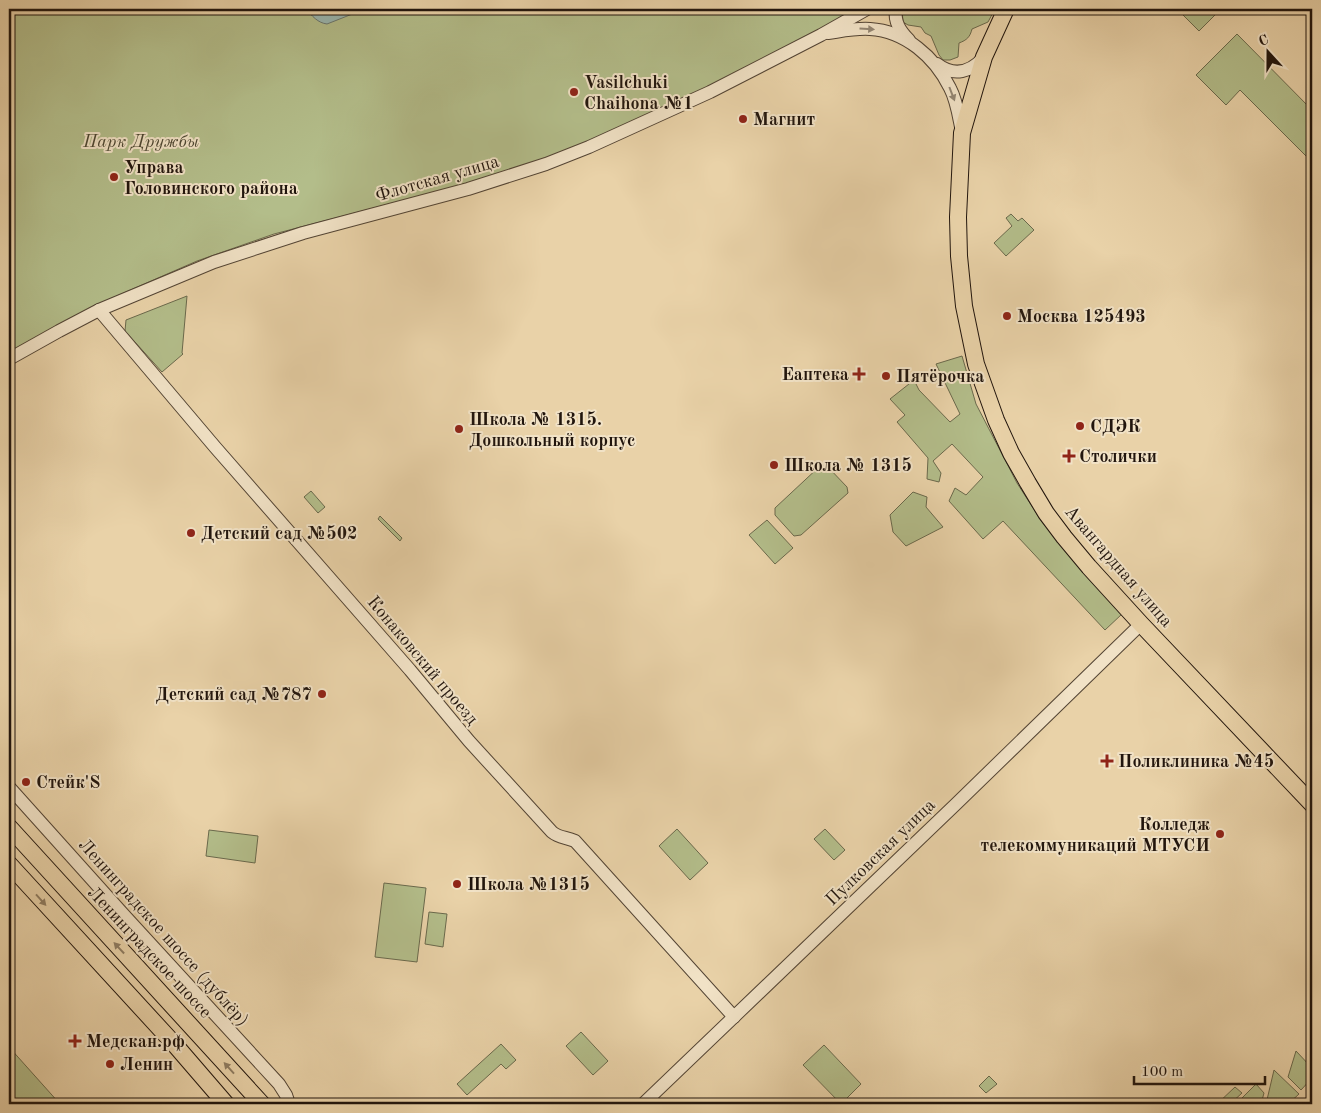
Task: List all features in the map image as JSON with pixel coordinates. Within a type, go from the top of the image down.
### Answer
[{"type":"main road","name":"Авангардная улица","points":[[1006,9],[984,57],[962,134],[958,217],[958,256],[964,306],[976,364],[990,404],[1011,453],[1046,512],[1064,537],[1141,624],[1312,804]]},
{"type":"main road","name":"Ленинградское шоссе","points":[[9,827],[262,1104]]},
{"type":"main road","points":[[9,864],[176,1046],[226,1104]]},
{"type":"street","name":"Флотская улица","points":[[9,359],[99,310],[214,262],[303,233],[468,188],[546,164],[589,147],[698,97],[821,35],[867,9]]},
{"type":"street","points":[[896,9],[897,23],[901,32],[910,42]]},
{"type":"street","name":"Авангардная улица","points":[[821,35],[854,29],[871,29],[889,33],[910,42],[931,59],[951,89],[962,134]]},
{"type":"street","points":[[931,59],[942,68],[951,71],[961,71],[977,65],[984,57]]},
{"type":"street","name":"Конаковский проезд","points":[[99,310],[469,741],[557,837],[575,840],[734,1017]]},
{"type":"street","name":"Пулковская улица","points":[[643,1104],[1141,624]]},
{"type":"street","name":"Ленинградское шоссе (дублёр)","points":[[9,787],[279,1084],[289,1104]]},
{"type":"green space","name":"Парк Дружбы","points":[[9,9],[861,9],[695,93],[548,158],[454,187],[274,234],[197,261],[96,305],[9,352]]},
{"type":"green space","points":[[902,9],[995,9],[988,22],[972,29],[968,38],[959,43],[958,57],[943,60],[931,36],[925,33],[921,27],[908,25],[903,22]]},
{"type":"green space","points":[[1189,9],[1221,9],[1199,31],[1183,15]]},
{"type":"green space","points":[[1237,34],[1312,110],[1312,162],[1240,90],[1226,105],[1196,75]]},
{"type":"green space","points":[[1011,214],[1018,221],[1022,218],[1034,230],[1006,256],[994,243],[1012,226],[1006,218]]},
{"type":"green space","points":[[187,296],[183,354],[162,372],[125,331],[126,320]]},
{"type":"green space","points":[[962,356],[976,404],[1017,483],[1042,522],[1122,614],[1105,630],[1003,521],[983,539],[949,501],[955,488],[966,495],[983,477],[952,444],[933,461],[941,473],[939,482],[927,479],[928,458],[897,422],[905,415],[890,399],[914,380],[919,390],[950,422],[960,414],[936,364]]},
{"type":"green space","points":[[820,466],[827,466],[847,487],[848,493],[801,535],[794,536],[775,515],[775,508]]},
{"type":"green space","points":[[311,491],[325,507],[318,513],[304,497]]},
{"type":"green space","points":[[913,492],[927,497],[926,507],[943,527],[906,546],[893,532],[890,515]]},
{"type":"green space","points":[[380,516],[402,538],[400,541],[378,519]]},
{"type":"green space","points":[[767,520],[793,548],[775,564],[749,535]]},
{"type":"green space","points":[[677,829],[708,863],[690,880],[659,846]]},
{"type":"green space","points":[[825,829],[845,850],[834,860],[814,839]]},
{"type":"green space","points":[[209,830],[258,836],[255,863],[206,856]]},
{"type":"green space","points":[[384,883],[426,888],[417,962],[375,957]]},
{"type":"green space","points":[[429,912],[447,914],[443,947],[425,944]]},
{"type":"green space","points":[[581,1032],[608,1061],[593,1075],[566,1046]]},
{"type":"green space","points":[[501,1044],[516,1060],[506,1069],[501,1064],[467,1095],[457,1084]]},
{"type":"green space","points":[[824,1045],[861,1084],[841,1104],[803,1065]]},
{"type":"green space","points":[[9,1047],[60,1104],[9,1104]]},
{"type":"green space","points":[[1296,1051],[1312,1068],[1312,1078],[1301,1090],[1288,1077]]},
{"type":"green space","points":[[1274,1070],[1299,1094],[1288,1104],[1266,1104]]},
{"type":"green space","points":[[989,1076],[997,1084],[986,1093],[979,1086]]},
{"type":"green space","points":[[1256,1084],[1264,1093],[1261,1104],[1236,1104]]},
{"type":"green space","points":[[1235,1087],[1242,1093],[1230,1104],[1217,1104]]},
{"type":"water","points":[[306,9],[365,9],[327,24],[318,21]]},
{"type":"place","name":"Vasilchuki Chaihona №1","points":[[574,92]]},
{"type":"place","name":"Магнит","points":[[743,119]]},
{"type":"place","name":"Управа Головинского района","points":[[114,177]]},
{"type":"place","name":"Москва 125493","points":[[1007,316]]},
{"type":"place","name":"Еаптека","points":[[859,374]]},
{"type":"place","name":"Пятёрочка","points":[[886,376]]},
{"type":"place","name":"СДЭК","points":[[1080,426]]},
{"type":"place","name":"Школа № 1315. Дошкольный корпус","points":[[459,429]]},
{"type":"place","name":"Столички","points":[[1069,456]]},
{"type":"place","name":"Школа № 1315","points":[[774,465]]},
{"type":"place","name":"Детский сад №502","points":[[191,533]]},
{"type":"place","name":"Детский сад №787","points":[[322,694]]},
{"type":"place","name":"Поликлиника №45","points":[[1107,761]]},
{"type":"place","name":"Стейк'S","points":[[26,782]]},
{"type":"place","name":"Колледж телекоммуникаций МТУСИ","points":[[1220,834]]},
{"type":"place","name":"Школа №1315","points":[[457,884]]},
{"type":"place","name":"Медскан.рф","points":[[75,1041]]},
{"type":"place","name":"Ленин","points":[[110,1064]]}]
